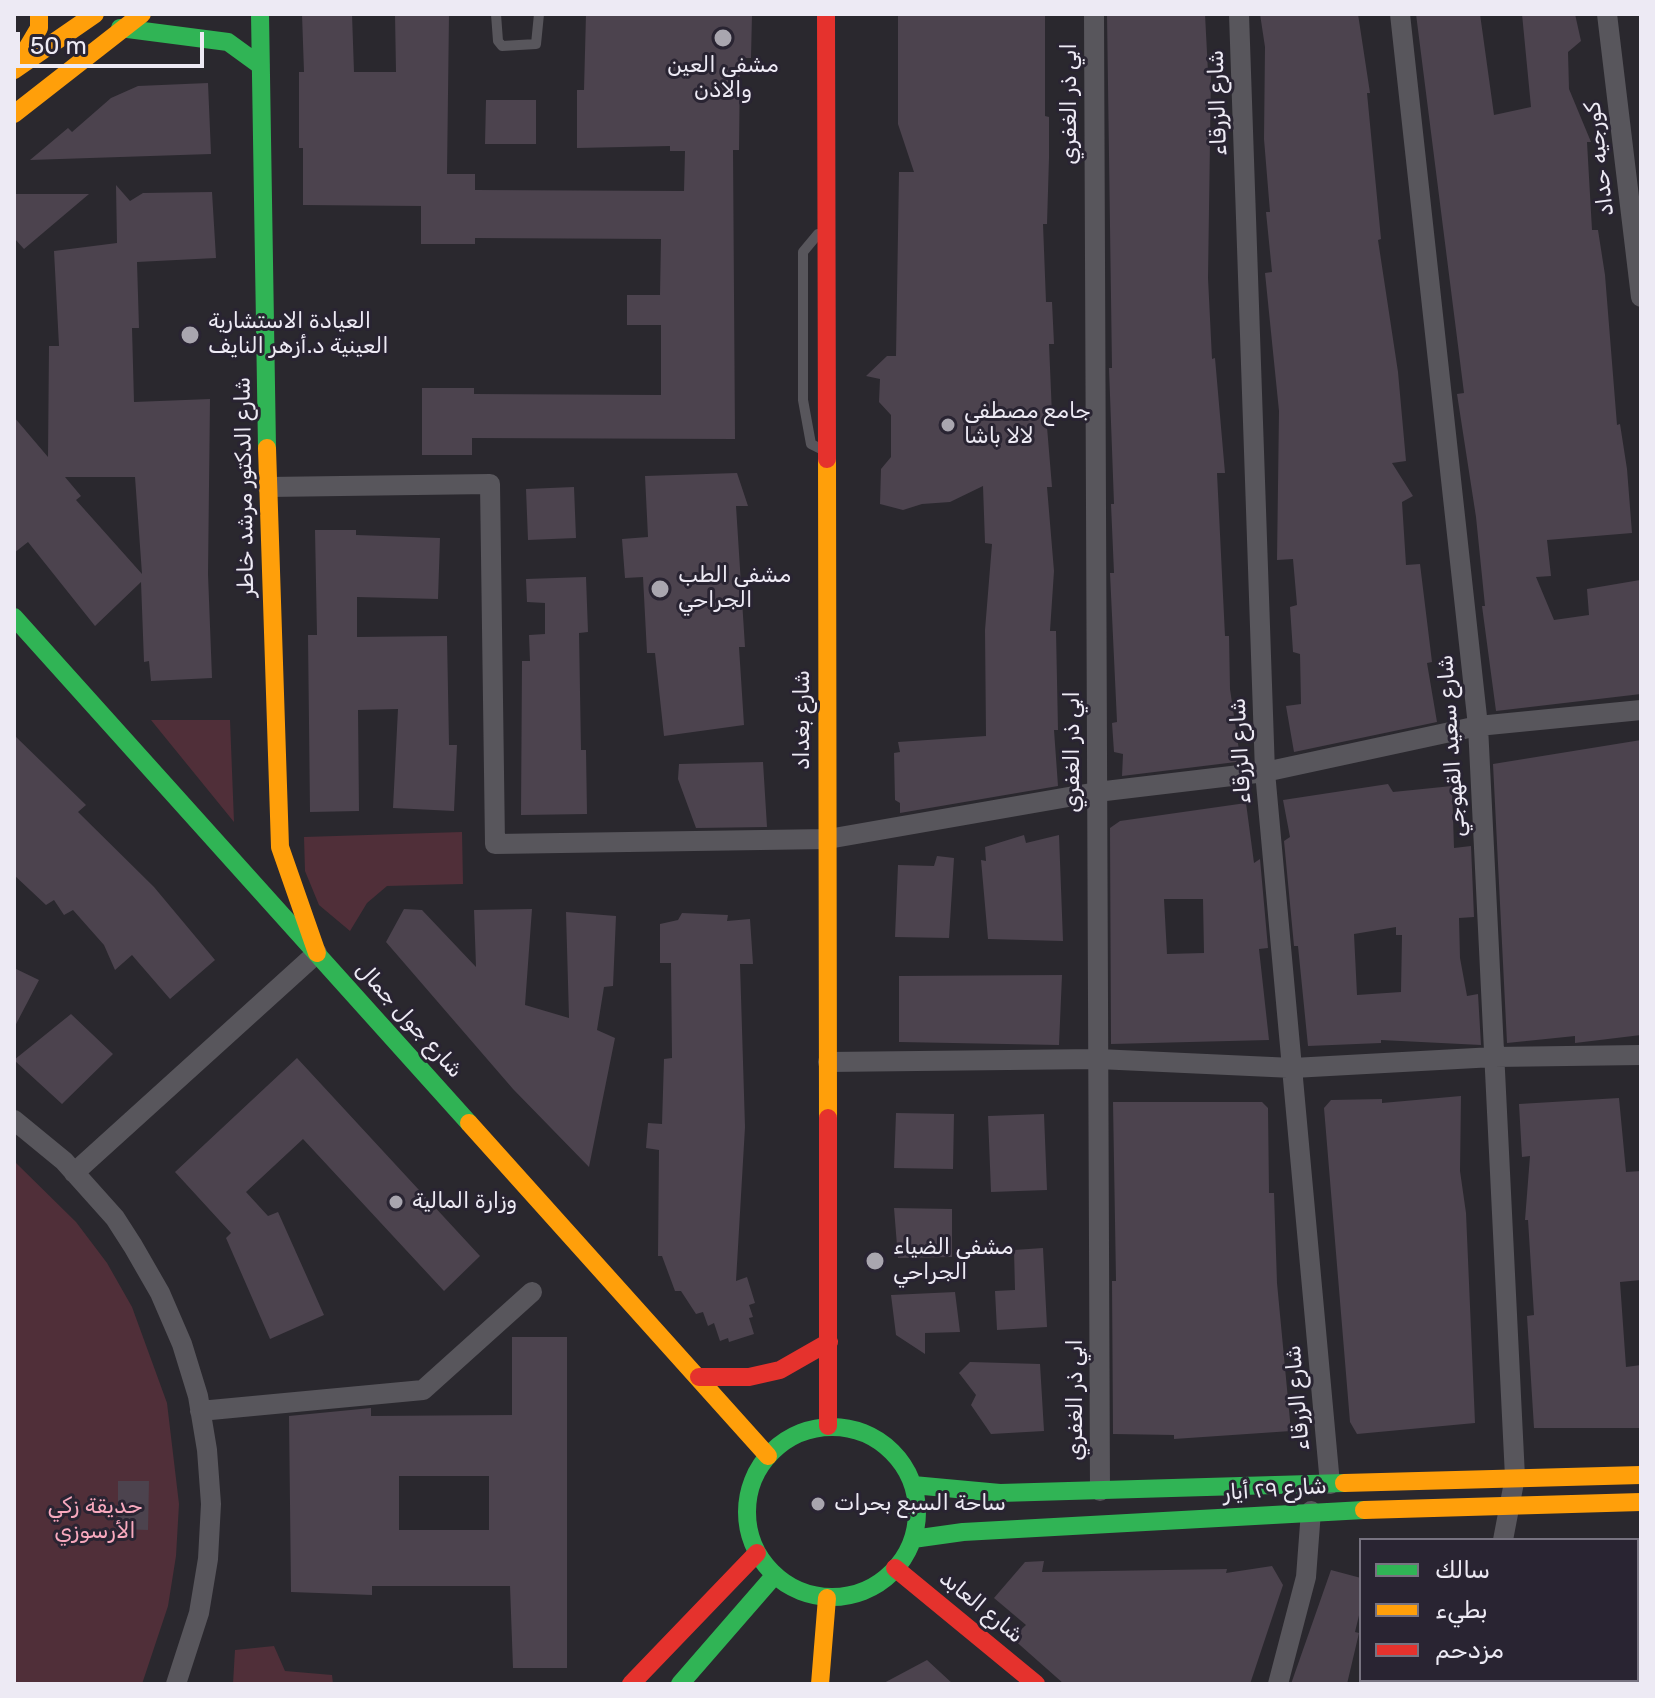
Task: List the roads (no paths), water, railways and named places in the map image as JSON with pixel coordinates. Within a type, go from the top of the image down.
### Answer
[{"type":"main road","points":[[14,70],[39,28],[39,14]]},
{"type":"main road","points":[[14,70],[95,14]]},
{"type":"main road","points":[[14,114],[120,28],[142,14]]},
{"type":"main road","name":"شارع الدكتور مرشد خاطر","points":[[260,14],[268,487],[280,847],[317,953]]},
{"type":"main road","name":"شارع بغداد","points":[[826,14],[828,1426]]},
{"type":"main road","points":[[120,28],[228,42],[261,66]]},
{"type":"main road","name":"شارع جول جمال","points":[[14,617],[768,1456]]},
{"type":"main road","points":[[699,1377],[749,1377],[780,1370],[829,1342]]},
{"type":"main road","points":[[828,1426],[855,1429],[881,1441],[900,1461],[913,1485],[917,1512],[913,1539],[895,1568],[880,1583],[855,1595],[827,1598],[799,1591],[774,1576],[757,1553],[747,1526],[747,1497],[757,1469],[768,1456],[800,1432],[828,1426]]},
{"type":"main road","name":"شارع ٢٩ أيار","points":[[913,1485],[959,1492],[1100,1491],[1641,1475]]},
{"type":"main road","name":"شارع ٢٩ أيار","points":[[913,1539],[963,1532],[1311,1511],[1641,1502]]},
{"type":"main road","points":[[631,1684],[757,1553]]},
{"type":"main road","name":"شارع العابد","points":[[895,1568],[1036,1684]]},
{"type":"main road","points":[[680,1684],[774,1576]]},
{"type":"main road","points":[[820,1684],[827,1598]]},
{"type":"street","name":"ابي ذر الغفري","points":[[1094,14],[1100,1491]]},
{"type":"street","name":"شارع الزرقاء","points":[[1239,14],[1265,772],[1330,1484]]},
{"type":"street","name":"شارع سعيد القهوجي","points":[[1400,14],[1478,726],[1515,1477],[1503,1538]]},
{"type":"street","name":"كورجيه حداد","points":[[1607,14],[1641,297]]},
{"type":"street","points":[[268,487],[490,484],[495,844],[828,839],[1097,792],[1265,772],[1478,726],[1641,710]]},
{"type":"street","points":[[74,1173],[317,953]]},
{"type":"street","points":[[828,1062],[1098,1059],[1293,1068],[1494,1057],[1641,1055]]},
{"type":"street","points":[[14,1120],[74,1173],[115,1218],[160,1293],[182,1344],[200,1411],[211,1504],[208,1559],[199,1613],[176,1684]]},
{"type":"street","points":[[200,1411],[423,1390],[532,1292]]},
{"type":"street","points":[[1278,1684],[1306,1577],[1311,1511]]},
{"type":"lane","points":[[496,14],[498,41],[502,46],[536,44],[539,14]]},
{"type":"place","name":"مشفى العين والاذن","points":[[723,38]]},
{"type":"place","name":"العيادة الاستشارية العينية د.أزهر النايف","points":[[190,335]]},
{"type":"place","name":"جامع مصطفى لالا باشا","points":[[948,425]]},
{"type":"place","name":"مشفى الطب الجراحي","points":[[660,589]]},
{"type":"place","name":"وزارة المالية","points":[[396,1202]]},
{"type":"place","name":"مشفى الضياء الجراحي","points":[[875,1261]]},
{"type":"place","name":"ساحة السبع بحرات","points":[[818,1504]]},
{"type":"park label","name":"حديقة زكي الأرسوزي","points":[[95,1520]]}]
